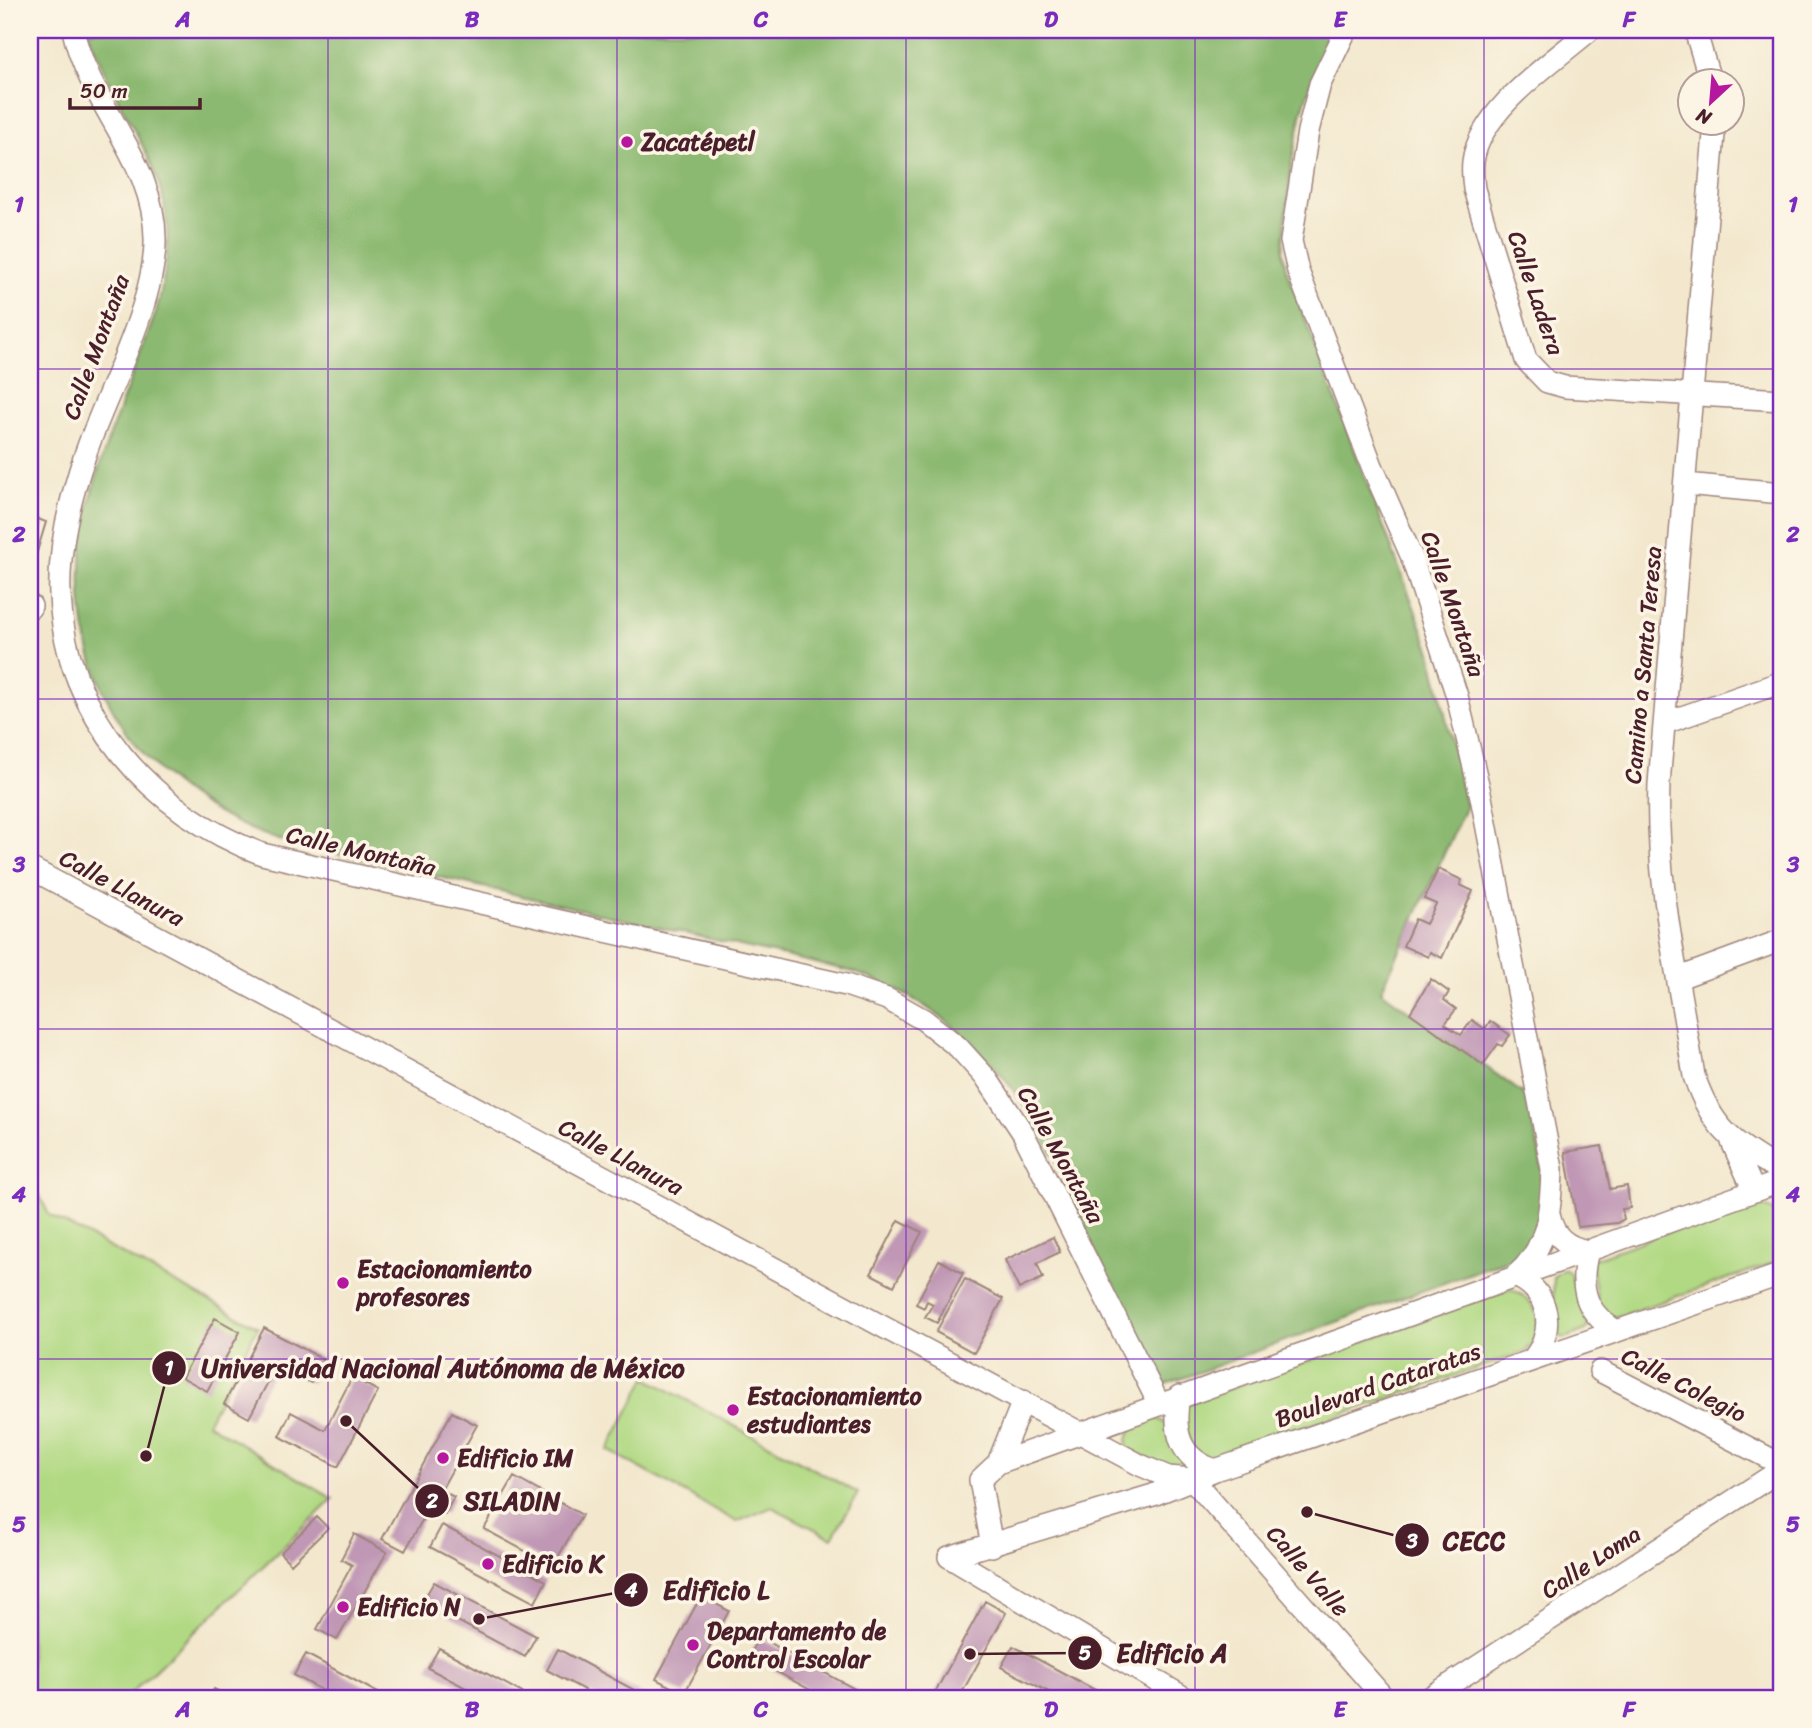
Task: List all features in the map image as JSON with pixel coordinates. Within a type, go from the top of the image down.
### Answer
[{"type":"street","name":"Calle Montaña","points":[[73,30],[103,102],[141,173],[154,225],[154,261],[142,308],[99,414],[72,497],[60,593],[67,645],[80,683],[96,719],[126,762],[165,801],[187,818],[236,845],[262,854],[846,985],[887,999],[915,1015],[942,1033],[973,1062],[1012,1114],[1159,1404]]},
{"type":"street","name":"Calle Montaña","points":[[1346,30],[1324,73],[1313,108],[1290,240],[1308,297],[1411,555],[1457,696],[1480,797],[1536,1092],[1549,1147],[1549,1214],[1539,1248],[1526,1268],[1515,1276]]},
{"type":"street","name":"Calle Ladera","points":[[1590,30],[1494,114],[1481,137],[1473,161],[1474,190],[1526,360],[1547,382],[1565,387],[1782,400]]},
{"type":"street","points":[[1695,30],[1706,66]]},
{"type":"street","name":"Camino a Santa Teresa","points":[[1713,136],[1659,783],[1659,845],[1694,1076],[1710,1112],[1730,1140],[1782,1172]]},
{"type":"street","points":[[1685,484],[1782,493]]},
{"type":"street","points":[[1665,723],[1782,682]]},
{"type":"street","name":"Calle Llanura","points":[[30,868],[1084,1432],[1140,1465],[1168,1477],[1192,1479]]},
{"type":"street","points":[[1679,978],[1782,940]]},
{"type":"street","points":[[1730,1140],[1754,1191]]},
{"type":"street","points":[[998,1463],[1782,1181]]},
{"type":"street","points":[[1549,1214],[1559,1238],[1571,1247],[1588,1251]]},
{"type":"street","points":[[1588,1251],[1583,1273],[1585,1296],[1597,1316],[1615,1329]]},
{"type":"street","name":"Boulevard Cataratas","points":[[1185,1698],[949,1557],[1153,1495],[1214,1470],[1615,1329],[1782,1275]]},
{"type":"street","points":[[1515,1276],[1534,1288],[1545,1306],[1545,1339],[1533,1359]]},
{"type":"street","name":"Calle Colegio","points":[[1600,1371],[1782,1467]]},
{"type":"street","points":[[1179,1396],[1175,1416],[1178,1438],[1188,1455],[1214,1470]]},
{"type":"street","points":[[992,1546],[981,1480],[998,1463],[1023,1401]]},
{"type":"street","name":"Calle Loma","points":[[1429,1698],[1782,1467]]},
{"type":"street","name":"Calle Valle","points":[[1192,1479],[1384,1698]]},
{"type":"green space","points":[[88,30],[1336,30],[1311,83],[1302,111],[1291,166],[1283,252],[1286,269],[1431,652],[1466,806],[1381,991],[1525,1095],[1541,1163],[1543,1198],[1537,1232],[1521,1255],[1161,1386],[1072,1205],[1053,1155],[1035,1123],[994,1066],[944,1019],[915,1000],[850,971],[286,842],[233,821],[187,793],[148,759],[118,719],[97,674],[84,624],[81,571],[87,514],[109,438],[156,312],[166,265],[167,226],[162,193],[151,163],[103,70]]},
{"type":"green space","points":[[30,1175],[49,1215],[258,1327],[207,1423],[333,1499],[126,1698],[30,1698]]},
{"type":"green space","points":[[1740,1205],[1764,1207],[1782,1215],[1782,1260],[1620,1316],[1614,1317],[1599,1311],[1591,1260]]},
{"type":"green space","points":[[1564,1269],[1570,1273],[1588,1326],[1586,1330],[1565,1338],[1557,1336],[1552,1326],[1554,1276]]},
{"type":"green space","points":[[1510,1289],[1528,1300],[1537,1316],[1536,1334],[1525,1352],[1204,1461],[1190,1445],[1180,1406]]},
{"type":"green space","points":[[646,1378],[858,1493],[832,1538],[772,1507],[737,1522],[608,1450]]},
{"type":"green space","points":[[1150,1418],[1164,1422],[1172,1432],[1182,1460],[1174,1470],[1127,1449],[1129,1433]]},
{"type":"building","points":[[30,516],[46,522],[30,575]]},
{"type":"building","points":[[1438,869],[1462,880],[1460,885],[1473,891],[1442,958],[1430,952],[1428,957],[1403,946],[1415,919],[1426,924],[1436,904],[1424,899]]},
{"type":"building","points":[[1431,979],[1449,992],[1444,1000],[1456,1009],[1445,1024],[1452,1029],[1461,1035],[1472,1020],[1485,1029],[1490,1021],[1510,1035],[1502,1046],[1498,1044],[1483,1065],[1410,1013]]},
{"type":"building","points":[[1602,1146],[1610,1189],[1627,1186],[1630,1208],[1622,1209],[1624,1219],[1617,1223],[1578,1227],[1565,1152]]},
{"type":"building","points":[[899,1220],[922,1232],[894,1286],[871,1274]]},
{"type":"building","points":[[1053,1237],[1060,1252],[1037,1263],[1043,1278],[1019,1289],[1005,1260]]},
{"type":"building","points":[[939,1260],[963,1273],[937,1323],[925,1317],[933,1304],[927,1301],[924,1308],[916,1304]]},
{"type":"building","points":[[965,1279],[1003,1299],[974,1353],[936,1332]]},
{"type":"building","points":[[215,1318],[240,1332],[207,1391],[182,1377]]},
{"type":"building","points":[[264,1328],[323,1359],[311,1383],[277,1365],[249,1418],[224,1404]]},
{"type":"building","points":[[352,1377],[378,1391],[338,1467],[279,1436],[291,1412],[325,1430]]},
{"type":"building","name":"Edificio IM","points":[[452,1412],[477,1425],[441,1490],[454,1497],[445,1514],[430,1506],[405,1551],[382,1539]]},
{"type":"building","points":[[514,1477],[582,1515],[553,1566],[484,1529]]},
{"type":"building","points":[[317,1517],[328,1528],[291,1564],[280,1553]]},
{"type":"building","name":"Edificio K","points":[[442,1525],[546,1581],[535,1603],[430,1547]]},
{"type":"building","name":"Edificio N","points":[[354,1534],[387,1552],[337,1640],[317,1629],[352,1565],[341,1559]]},
{"type":"building","points":[[434,1582],[536,1636],[525,1657],[422,1602]]},
{"type":"building","name":"Departamento de Control Escolar","points":[[701,1596],[729,1611],[684,1694],[656,1679]]},
{"type":"building","points":[[985,1601],[1006,1613],[959,1698],[933,1696]]},
{"type":"building","points":[[759,1637],[866,1695],[864,1698],[825,1698],[748,1656]]},
{"type":"building","points":[[1013,1646],[1110,1698],[1060,1698],[1001,1667]]},
{"type":"building","points":[[439,1648],[532,1698],[485,1698],[428,1668]]},
{"type":"building","points":[[558,1649],[649,1698],[599,1698],[547,1670]]},
{"type":"building","points":[[306,1654],[378,1693],[375,1698],[336,1698],[294,1675]]},
{"type":"building","points":[[214,1689],[231,1698],[209,1698]]},
{"type":"place","name":"Zacatépetl","points":[[627,142]]},
{"type":"place","name":"Estacionamiento profesores","points":[[343,1283]]},
{"type":"place","name":"Estacionamiento estudiantes","points":[[733,1410]]},
{"type":"place","name":"SILADIN","points":[[346,1421]]},
{"type":"place","name":"Universidad Nacional Autónoma de México","points":[[146,1456]]},
{"type":"place","name":"Edificio IM","points":[[443,1458]]},
{"type":"place","name":"CECC","points":[[1307,1512]]},
{"type":"place","name":"Edificio K","points":[[488,1564]]},
{"type":"place","name":"Edificio N","points":[[343,1607]]},
{"type":"place","name":"Edificio L","points":[[479,1619]]},
{"type":"place","name":"Departamento de Control Escolar","points":[[693,1645]]},
{"type":"place","name":"Edificio A","points":[[970,1654]]}]
